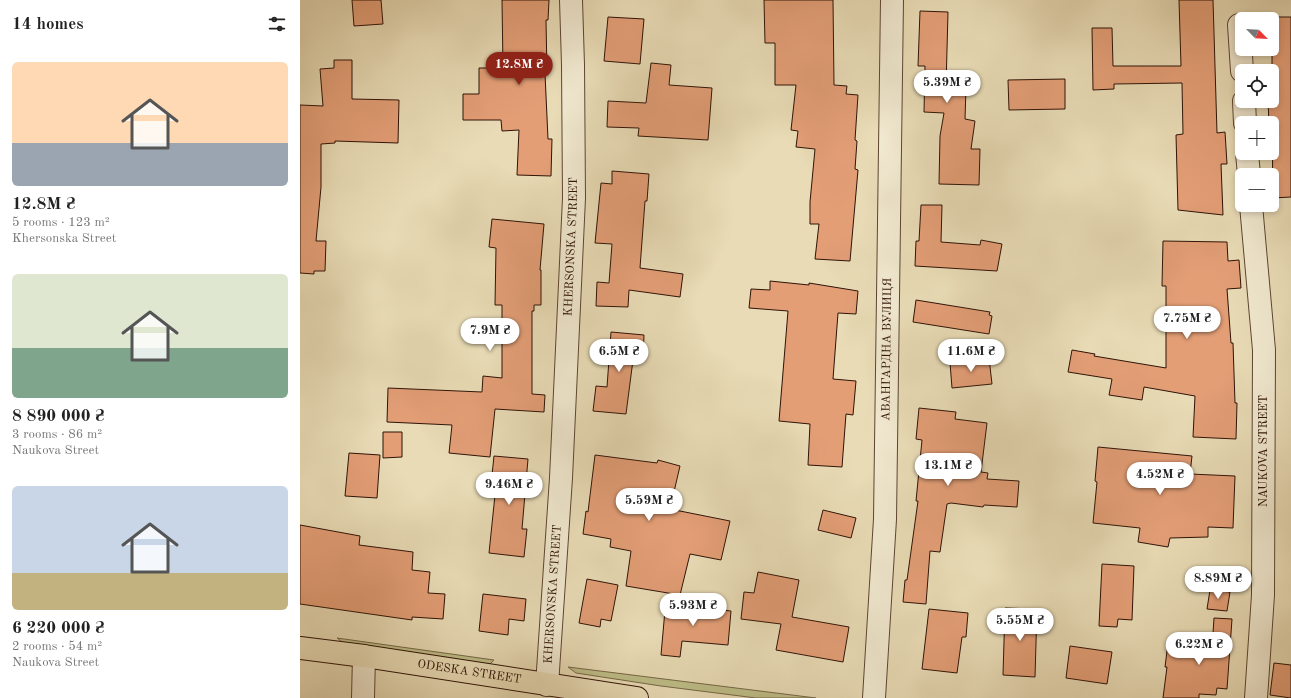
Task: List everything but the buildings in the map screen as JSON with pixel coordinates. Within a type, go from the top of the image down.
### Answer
[{"type":"main road","name":"ODESKA STREET","points":[[300,648],[364,656],[637,698]]},
{"type":"street","name":"KHERSONSKA STREET","points":[[547,685],[562,478],[574,198],[571,0]]},
{"type":"street","name":"АВАНГАРДНА ВУЛИЦЯ","points":[[874,698],[885,519],[892,0]]},
{"type":"street","name":"NAUKOVA STREET","points":[[1252,212],[1264,350],[1263,595],[1256,698]]},
{"type":"street","points":[[363,698],[364,656]]},
{"type":"green space","points":[[337,638],[494,660],[489,665],[346,645]]},
{"type":"green space","points":[[568,667],[816,698],[756,698],[576,673]]}]
